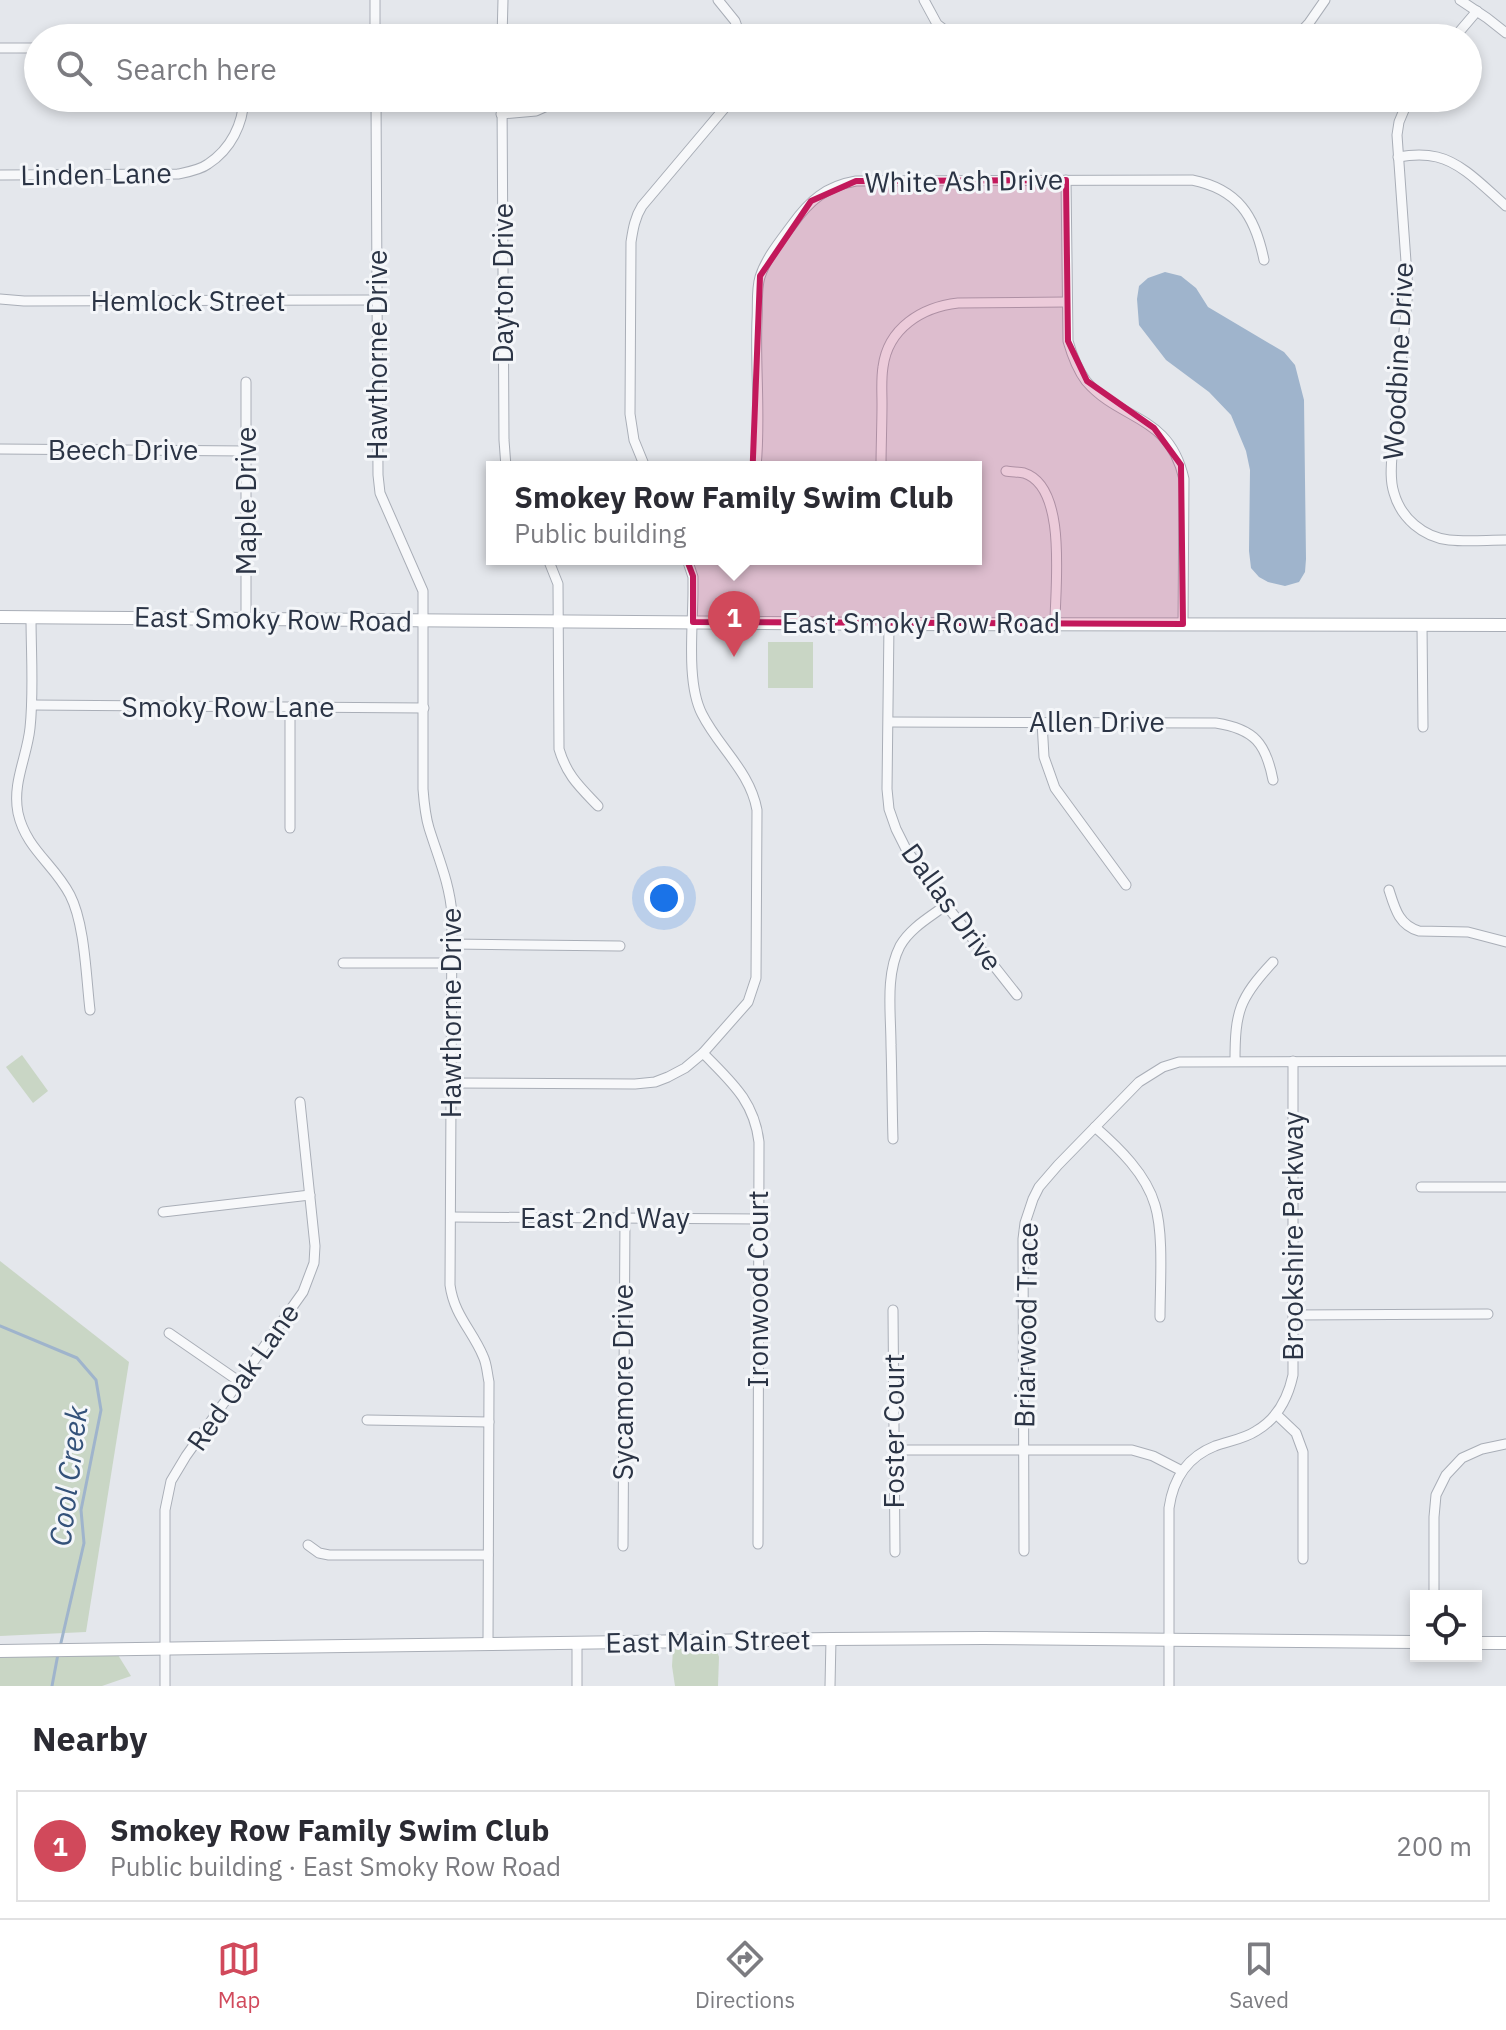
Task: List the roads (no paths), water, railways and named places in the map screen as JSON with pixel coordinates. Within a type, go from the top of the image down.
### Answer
[{"type":"street","points":[[375,0],[375,24]]},
{"type":"street","points":[[502,24],[503,0]]},
{"type":"street","points":[[718,0],[736,24]]},
{"type":"street","points":[[924,0],[937,24]]},
{"type":"street","points":[[1308,24],[1325,0]]},
{"type":"street","points":[[1460,0],[1506,33]]},
{"type":"street","points":[[1466,24],[1477,11]]},
{"type":"street","points":[[0,48],[24,48]]},
{"type":"street","name":"Linden Lane","points":[[0,175],[178,174],[194,170],[207,165],[228,145],[240,124],[242,112]]},
{"type":"street","name":"Hawthorne Drive","points":[[376,112],[380,493],[423,591],[425,809],[451,901],[450,1285],[457,1313],[486,1361],[489,1382],[488,1645]]},
{"type":"street","points":[[501,114],[524,112]]},
{"type":"street","points":[[643,461],[634,440],[630,414],[633,228],[642,206],[721,112]]},
{"type":"street","name":"Woodbine Drive","points":[[1403,112],[1399,122],[1398,157],[1408,290],[1392,456],[1394,493],[1410,521],[1426,533],[1450,540],[1506,540]]},
{"type":"street","name":"Dayton Drive","points":[[501,114],[506,461]]},
{"type":"street","points":[[1398,157],[1430,155],[1449,160],[1506,206]]},
{"type":"street","points":[[1066,180],[1068,341],[1087,381],[1154,428],[1174,451],[1181,465],[1184,479],[1183,624]]},
{"type":"street","name":"White Ash Drive","points":[[756,461],[760,276],[811,201],[828,189],[856,181],[1182,180],[1206,183],[1234,199],[1244,209],[1255,225],[1264,260]]},
{"type":"street","name":"Hemlock Street","points":[[0,299],[377,300]]},
{"type":"street","points":[[881,461],[883,367],[889,346],[905,325],[925,310],[940,305],[1066,302]]},
{"type":"street","name":"Maple Drive","points":[[246,382],[246,619]]},
{"type":"street","name":"Beech Drive","points":[[0,449],[246,451]]},
{"type":"street","points":[[1006,471],[1025,473],[1033,478],[1053,508],[1056,533],[1055,623]]},
{"type":"street","points":[[550,565],[558,584],[559,749],[573,781],[598,806]]},
{"type":"street","points":[[452,1083],[655,1082],[685,1068],[703,1053],[748,1002],[756,978],[757,810],[755,796],[746,778],[702,716],[697,703],[694,692],[693,577],[689,565]]},
{"type":"street","name":"East Smoky Row Road","points":[[0,617],[1506,625]]},
{"type":"street","points":[[31,617],[32,705],[29,735],[16,791],[19,815],[29,842],[57,874],[72,899],[81,933],[90,1010]]},
{"type":"street","name":"Dallas Drive","points":[[889,624],[889,809],[906,849],[1017,995]]},
{"type":"street","points":[[1422,625],[1423,727]]},
{"type":"street","name":"Smoky Row Lane","points":[[32,705],[424,708]]},
{"type":"street","points":[[290,707],[290,828]]},
{"type":"street","name":"Allen Drive","points":[[889,722],[1216,723],[1247,732],[1260,743],[1269,757],[1273,780]]},
{"type":"street","points":[[1042,722],[1044,757],[1055,788],[1126,885]]},
{"type":"street","points":[[1389,890],[1401,921],[1413,930],[1468,932],[1506,942]]},
{"type":"street","points":[[893,1139],[890,992],[893,966],[905,938],[946,905]]},
{"type":"street","points":[[452,944],[620,946]]},
{"type":"street","points":[[1235,1061],[1236,1028],[1242,1003],[1256,980],[1273,962]]},
{"type":"street","points":[[343,963],[452,963]]},
{"type":"street","name":"Ironwood Court","points":[[703,1053],[744,1097],[754,1117],[759,1142],[758,1544]]},
{"type":"street","name":"Briarwood Trace","points":[[1024,1551],[1025,1223],[1039,1187],[1139,1082],[1163,1067],[1194,1061],[1506,1061]]},
{"type":"street","name":"Brookshire Parkway","points":[[1276,1414],[1290,1389],[1293,1375],[1293,1061]]},
{"type":"street","name":"Red Oak Lane","points":[[165,1686],[165,1510],[171,1481],[303,1292],[314,1263],[315,1246],[300,1102]]},
{"type":"street","points":[[1095,1127],[1137,1170],[1155,1203],[1159,1237],[1160,1317]]},
{"type":"street","points":[[1421,1187],[1506,1187]]},
{"type":"street","points":[[163,1212],[310,1195]]},
{"type":"street","name":"East 2nd Way","points":[[451,1217],[759,1219]]},
{"type":"street","name":"Sycamore Drive","points":[[623,1546],[625,1218]]},
{"type":"street","name":"Foster Court","points":[[893,1310],[895,1552]]},
{"type":"street","points":[[1294,1315],[1488,1314]]},
{"type":"street","points":[[169,1333],[240,1382]]},
{"type":"street","points":[[1169,1686],[1169,1508],[1175,1485],[1191,1461],[1202,1452],[1254,1433],[1276,1414],[1296,1433],[1303,1452],[1303,1559]]},
{"type":"street","points":[[367,1420],[489,1422]]},
{"type":"street","points":[[1434,1590],[1436,1495],[1446,1475],[1462,1458],[1482,1449],[1506,1444]]},
{"type":"street","points":[[894,1450],[1132,1450],[1153,1456],[1182,1471]]},
{"type":"street","points":[[308,1545],[319,1553],[329,1555],[488,1555]]},
{"type":"street","points":[[830,1686],[831,1639]]},
{"type":"street","name":"East Main Street","points":[[0,1651],[831,1639],[1410,1642]]},
{"type":"street","points":[[577,1642],[577,1686]]},
{"type":"street","points":[[1482,1643],[1506,1643]]},
{"type":"water","points":[[1165,272],[1181,276],[1196,288],[1208,307],[1284,352],[1295,365],[1304,400],[1306,559],[1305,572],[1299,582],[1285,586],[1268,582],[1251,568],[1250,470],[1246,451],[1231,415],[1209,392],[1166,360],[1139,325],[1139,286],[1148,278]]},
{"type":"waterway","name":"Cool Creek","points":[[0,1326],[77,1358],[96,1380],[101,1410],[81,1510],[84,1543],[60,1647]]},
{"type":"waterway","name":"Cool Creek","points":[[52,1686],[58,1654]]},
{"type":"place","name":"Smokey Row Family Swim Club","points":[[734,657]]}]
